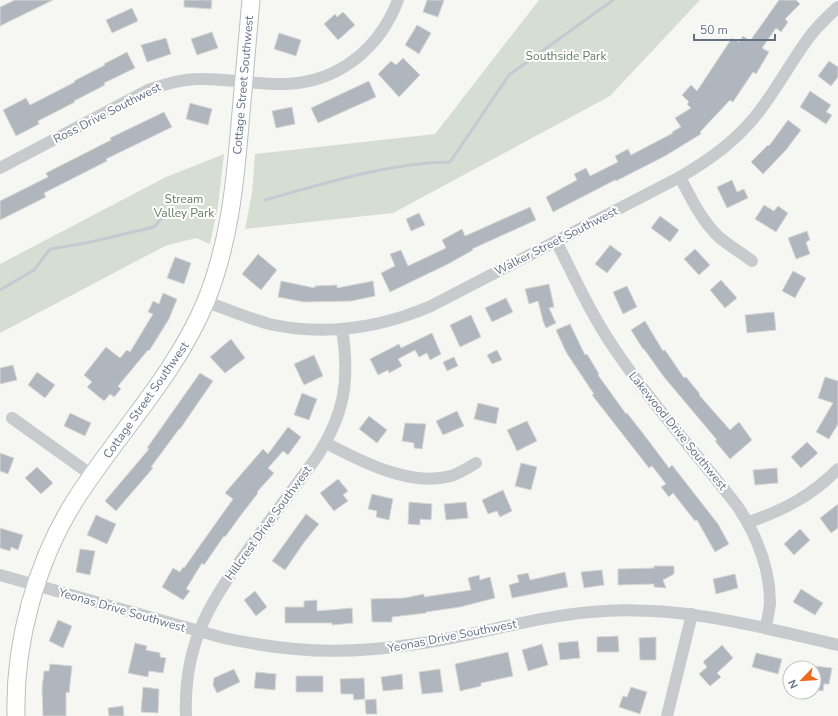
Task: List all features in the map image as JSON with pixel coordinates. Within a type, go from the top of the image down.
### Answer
[{"type":"street","name":"Cottage Street Southwest","points":[[16,716],[22,642],[36,585],[58,531],[74,502],[181,352],[206,302],[223,252],[231,213],[251,0]]},
{"type":"street","name":"Ross Drive Southwest","points":[[0,168],[154,88],[165,84],[203,78],[284,84],[316,79],[332,73],[349,64],[364,52],[376,39],[387,24],[398,0]]},
{"type":"street","name":"Walker Street Southwest","points":[[206,302],[269,324],[314,330],[342,329],[375,325],[418,312],[703,164],[725,148],[744,130],[764,106],[805,42],[821,23],[838,7]]},
{"type":"street","points":[[680,177],[697,210],[708,225],[720,238],[752,261]]},
{"type":"street","name":"Lakewood Drive Southwest","points":[[556,241],[590,307],[615,350],[635,378],[749,522],[757,540],[765,565],[769,585],[770,605],[766,628]]},
{"type":"street","name":"Hillcrest Drive Southwest","points":[[186,716],[188,676],[193,652],[199,631],[209,608],[226,581],[326,443],[334,425],[341,406],[345,388],[346,369],[342,329]]},
{"type":"street","points":[[12,418],[92,476]]},
{"type":"street","points":[[326,443],[361,462],[382,470],[424,478],[452,476],[476,463]]},
{"type":"street","points":[[749,522],[790,506],[809,495],[826,482],[838,469]]},
{"type":"street","name":"Yeonas Drive Southwest","points":[[0,575],[224,638],[296,650],[374,650],[418,644],[552,617],[592,612],[626,610],[692,614],[766,628],[838,645]]},
{"type":"street","points":[[667,716],[692,614]]},
{"type":"green space","name":"Southside Park","points":[[539,0],[700,0],[610,96],[393,213],[245,229],[252,193],[255,154],[435,134]]},
{"type":"green space","name":"Stream Valley Park","points":[[224,154],[218,206],[210,244],[196,238],[165,246],[0,333],[0,264],[166,177]]},
{"type":"building","points":[[15,0],[53,0],[0,26],[0,7]]},
{"type":"building","points":[[184,0],[212,0],[211,9],[184,7]]},
{"type":"building","points":[[427,0],[444,0],[438,17],[423,12]]},
{"type":"building","points":[[779,0],[796,0],[800,4],[785,19],[788,22],[781,32],[776,28],[762,48],[769,52],[756,74],[753,72],[733,102],[730,100],[700,132],[701,134],[665,156],[553,212],[546,197],[577,180],[574,174],[586,168],[590,176],[618,162],[615,156],[628,149],[631,155],[673,133],[672,132],[681,127],[675,118],[691,108],[687,104],[689,102],[682,95],[691,85],[697,91],[732,38],[739,42],[743,36],[750,41]]},
{"type":"building","points":[[132,8],[138,21],[112,33],[106,20]]},
{"type":"building","points":[[343,12],[355,25],[338,40],[324,24],[335,14],[337,17]]},
{"type":"building","points":[[417,25],[431,33],[419,54],[405,45]]},
{"type":"building","points":[[212,32],[218,48],[197,55],[191,39]]},
{"type":"building","points":[[279,33],[301,40],[296,56],[274,49]]},
{"type":"building","points":[[166,38],[171,54],[147,62],[141,45]]},
{"type":"building","points":[[127,52],[135,68],[104,83],[105,85],[38,121],[39,124],[16,136],[3,110],[26,98],[30,105],[75,82],[74,81]]},
{"type":"building","points":[[403,58],[420,75],[399,97],[378,74],[391,61],[396,65]]},
{"type":"building","points":[[829,61],[838,67],[838,77],[831,86],[818,76]]},
{"type":"building","points":[[369,81],[376,97],[318,123],[311,108]]},
{"type":"building","points":[[810,91],[831,105],[826,112],[832,115],[826,124],[800,107]]},
{"type":"building","points":[[190,103],[212,109],[208,125],[186,119]]},
{"type":"building","points":[[292,107],[295,124],[276,128],[272,111]]},
{"type":"building","points":[[164,112],[172,127],[106,159],[107,161],[44,193],[46,197],[0,220],[0,201],[48,177],[46,173],[111,140],[110,138]]},
{"type":"building","points":[[788,120],[801,130],[786,150],[763,174],[751,162],[768,145],[769,146]]},
{"type":"building","points":[[732,180],[737,192],[744,189],[748,198],[727,208],[717,187]]},
{"type":"building","points":[[764,205],[774,211],[778,206],[788,213],[776,232],[755,219]]},
{"type":"building","points":[[530,207],[536,220],[472,249],[473,250],[448,264],[390,292],[381,273],[395,266],[390,254],[401,250],[408,266],[446,248],[442,240],[462,229],[465,236]]},
{"type":"building","points":[[419,213],[425,225],[411,231],[406,219]]},
{"type":"building","points":[[660,216],[679,230],[670,242],[651,228]]},
{"type":"building","points":[[807,231],[810,240],[806,242],[810,254],[796,259],[788,238]]},
{"type":"building","points":[[610,245],[622,254],[607,273],[595,264]]},
{"type":"building","points":[[695,249],[710,265],[699,275],[684,259]]},
{"type":"building","points":[[258,254],[277,270],[261,290],[242,274]]},
{"type":"building","points":[[175,257],[191,263],[184,284],[167,278]]},
{"type":"building","points":[[793,271],[806,278],[795,298],[782,291]]},
{"type":"building","points":[[721,280],[737,298],[725,308],[710,290]]},
{"type":"building","points":[[281,281],[315,288],[315,286],[337,285],[337,288],[373,281],[375,296],[351,301],[304,302],[278,297]]},
{"type":"building","points":[[549,284],[554,307],[549,308],[556,323],[546,328],[538,301],[529,304],[525,289]]},
{"type":"building","points":[[627,286],[637,307],[623,314],[613,292]]},
{"type":"building","points":[[163,293],[177,299],[169,319],[149,351],[148,350],[118,386],[121,389],[114,397],[110,394],[104,401],[87,387],[92,382],[84,375],[106,347],[120,358],[127,350],[130,352],[153,314],[148,312],[153,301],[159,304]]},
{"type":"building","points":[[506,298],[513,312],[492,322],[485,308]]},
{"type":"building","points":[[774,312],[776,330],[747,333],[745,315]]},
{"type":"building","points":[[471,315],[481,337],[460,347],[450,325]]},
{"type":"building","points":[[645,321],[663,351],[665,350],[684,378],[686,377],[700,394],[699,395],[730,430],[739,422],[752,440],[730,459],[715,441],[717,440],[664,377],[631,330]]},
{"type":"building","points":[[570,324],[585,355],[587,354],[599,374],[598,375],[626,414],[627,413],[669,468],[672,465],[718,524],[729,544],[715,552],[697,520],[695,521],[673,493],[669,497],[661,487],[666,484],[652,466],[649,468],[592,395],[594,394],[566,352],[556,330]]},
{"type":"building","points":[[432,333],[441,354],[430,360],[427,353],[419,357],[415,350],[398,359],[402,366],[389,373],[388,370],[378,375],[370,359],[399,344],[401,348]]},
{"type":"building","points":[[231,339],[245,358],[225,373],[210,357]]},
{"type":"building","points":[[497,350],[502,360],[492,364],[487,355]]},
{"type":"building","points":[[314,355],[323,376],[304,385],[294,364]]},
{"type":"building","points":[[454,357],[458,366],[447,371],[443,362]]},
{"type":"building","points":[[13,365],[17,380],[0,384],[0,368]]},
{"type":"building","points":[[37,372],[55,385],[45,398],[28,385]]},
{"type":"building","points":[[200,373],[213,381],[180,429],[151,467],[153,468],[116,511],[105,501],[149,449],[147,448]]},
{"type":"building","points":[[825,377],[838,381],[838,424],[829,439],[816,432],[833,403],[818,398]]},
{"type":"building","points":[[302,393],[317,399],[309,420],[294,415]]},
{"type":"building","points":[[478,403],[499,408],[496,424],[474,419]]},
{"type":"building","points":[[457,411],[464,426],[443,435],[436,421]]},
{"type":"building","points":[[70,413],[91,423],[85,436],[64,426]]},
{"type":"building","points":[[369,416],[387,430],[377,443],[359,429]]},
{"type":"building","points":[[527,421],[537,441],[517,451],[507,430]]},
{"type":"building","points":[[405,423],[426,424],[422,449],[414,448],[414,443],[402,441]]},
{"type":"building","points":[[288,427],[301,437],[288,455],[283,451],[268,468],[274,473],[257,492],[258,493],[225,537],[224,536],[204,565],[202,563],[186,589],[190,591],[183,600],[162,587],[173,568],[180,572],[183,567],[184,568],[233,499],[225,493],[263,449],[268,454]]},
{"type":"building","points":[[807,442],[818,453],[801,468],[791,457]]},
{"type":"building","points":[[0,453],[14,458],[8,474],[0,471]]},
{"type":"building","points":[[521,463],[537,467],[531,490],[515,486]]},
{"type":"building","points":[[37,467],[53,483],[41,494],[25,478]]},
{"type":"building","points":[[777,468],[778,483],[755,485],[753,470]]},
{"type":"building","points":[[338,479],[348,491],[343,495],[348,501],[334,511],[320,493]]},
{"type":"building","points":[[503,490],[512,511],[500,517],[497,511],[488,514],[482,500]]},
{"type":"building","points":[[372,494],[393,499],[389,520],[376,517],[377,511],[368,509]]},
{"type":"building","points":[[409,502],[432,504],[431,520],[420,519],[420,525],[408,524]]},
{"type":"building","points":[[466,502],[468,518],[446,520],[444,504]]},
{"type":"building","points":[[838,504],[838,528],[831,533],[820,518]]},
{"type":"building","points":[[306,514],[319,524],[285,570],[272,561]]},
{"type":"building","points":[[96,515],[116,524],[107,544],[87,535]]},
{"type":"building","points":[[0,528],[23,535],[18,550],[11,547],[10,551],[0,548]]},
{"type":"building","points":[[800,529],[810,540],[794,555],[784,544]]},
{"type":"building","points":[[80,549],[95,551],[90,575],[76,572]]},
{"type":"building","points":[[654,566],[674,566],[674,574],[663,580],[666,588],[654,587],[654,584],[618,585],[618,569],[654,568]]},
{"type":"building","points":[[602,570],[604,585],[584,588],[581,572]]},
{"type":"building","points":[[565,572],[568,587],[512,598],[509,585],[519,582],[517,575],[528,573],[530,580]]},
{"type":"building","points":[[735,574],[738,588],[716,594],[713,579]]},
{"type":"building","points":[[479,575],[480,580],[490,577],[495,598],[460,607],[392,617],[392,622],[372,622],[371,599],[404,598],[424,594],[424,597],[471,590],[468,578]]},
{"type":"building","points":[[801,589],[823,603],[815,615],[793,602]]},
{"type":"building","points":[[255,591],[267,607],[256,616],[244,600]]},
{"type":"building","points":[[317,600],[317,611],[352,608],[353,623],[332,625],[332,623],[285,623],[285,607],[304,607],[304,601]]},
{"type":"building","points":[[58,620],[72,626],[63,648],[49,641]]},
{"type":"building","points":[[618,636],[619,652],[597,652],[597,637]]},
{"type":"building","points":[[656,637],[656,660],[640,660],[639,638]]},
{"type":"building","points":[[578,641],[580,658],[560,660],[558,643]]},
{"type":"building","points":[[135,643],[147,646],[146,650],[160,653],[160,657],[166,658],[163,673],[149,671],[148,677],[128,673]]},
{"type":"building","points":[[542,644],[548,665],[528,671],[522,650]]},
{"type":"building","points":[[722,645],[733,658],[717,673],[721,677],[710,686],[699,674],[707,667],[703,662]]},
{"type":"building","points":[[508,652],[513,676],[481,683],[481,686],[460,691],[455,664]]},
{"type":"building","points":[[756,653],[782,659],[778,674],[752,667]]},
{"type":"building","points":[[50,664],[72,666],[69,693],[66,692],[66,716],[43,716],[42,689],[44,671],[49,671]]},
{"type":"building","points":[[822,667],[832,668],[829,684],[824,684],[823,691]]},
{"type":"building","points":[[234,669],[240,682],[217,693],[213,685],[214,678]]},
{"type":"building","points":[[440,669],[443,692],[422,694],[419,672]]},
{"type":"building","points":[[256,672],[276,674],[275,690],[254,688]]},
{"type":"building","points":[[402,674],[403,689],[383,691],[381,677]]},
{"type":"building","points":[[296,676],[323,676],[323,692],[296,692]]},
{"type":"building","points":[[364,678],[365,699],[354,700],[353,694],[341,694],[340,679]]},
{"type":"building","points":[[143,687],[159,689],[158,713],[141,712]]},
{"type":"building","points":[[631,687],[647,692],[640,714],[619,707],[623,696],[627,697]]},
{"type":"building","points":[[376,699],[377,714],[366,714],[365,700]]},
{"type":"building","points":[[123,706],[124,716],[109,716],[108,708]]},
{"type":"waterway","points":[[265,200],[380,170],[426,163],[450,162],[509,75],[613,0]]},
{"type":"waterway","points":[[0,290],[34,270],[50,249],[86,243],[154,227],[168,211],[212,212]]}]
